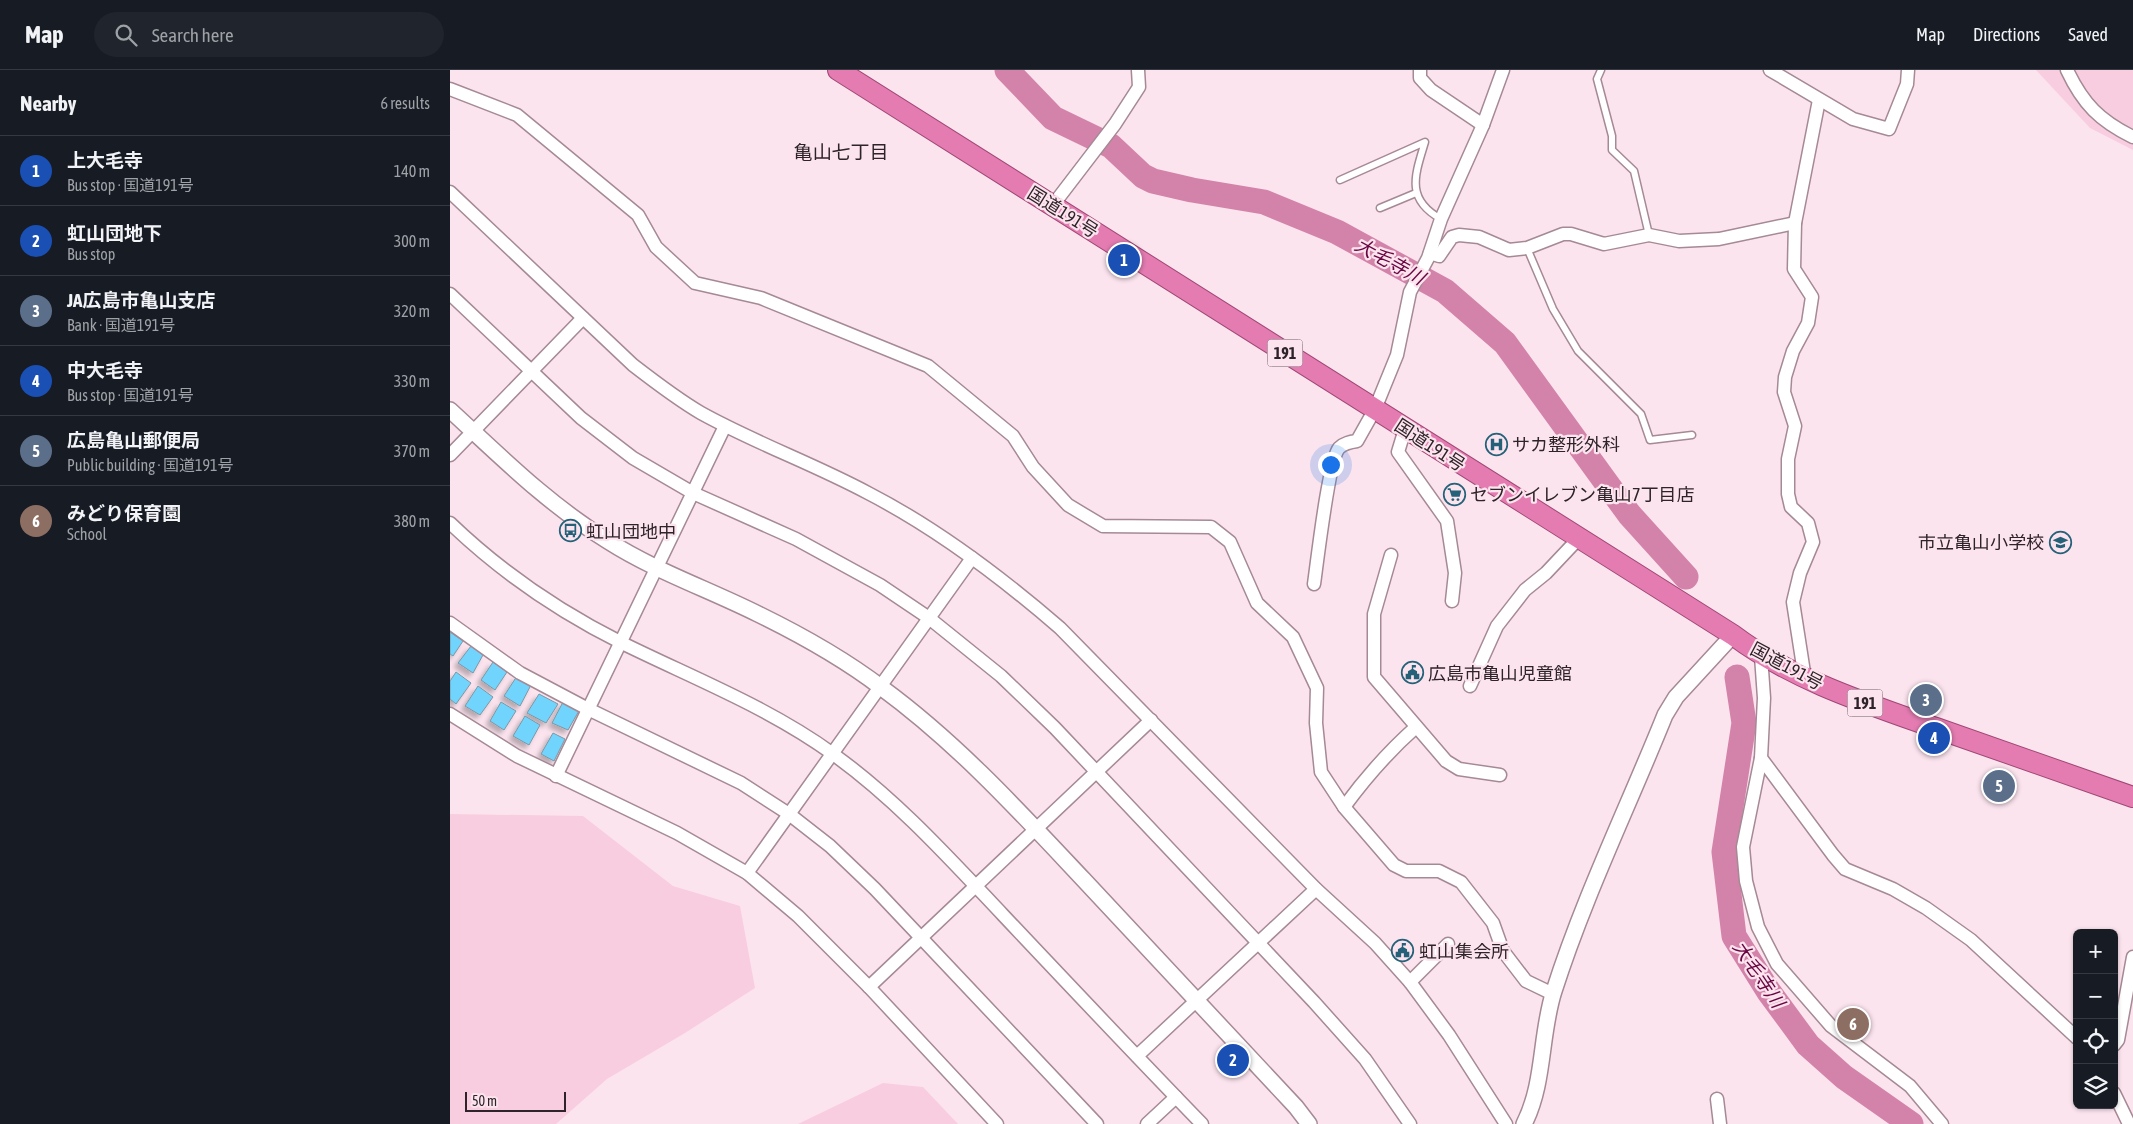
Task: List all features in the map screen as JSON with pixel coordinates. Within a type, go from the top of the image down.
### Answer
[{"type":"highway","name":"国道191号","points":[[838,70],[1733,635],[1761,656],[1805,678],[1865,703],[2133,797]]},
{"type":"street","points":[[1053,205],[1115,124],[1139,87],[1138,70]]},
{"type":"street","points":[[1420,70],[1420,78],[1431,90],[1483,124]]},
{"type":"street","points":[[1314,584],[1326,502],[1338,449],[1345,443],[1357,441],[1375,409],[1397,355],[1410,292],[1429,256],[1440,219],[1483,124],[1503,70]]},
{"type":"street","points":[[1770,70],[1853,119],[1889,129],[1907,84],[1908,70]]},
{"type":"street","points":[[2067,70],[2088,106],[2110,125],[2133,137]]},
{"type":"street","points":[[450,89],[517,116],[638,215],[656,247],[695,283],[761,298],[928,366],[1013,436],[1033,467],[1068,505],[1103,526],[1211,527],[1230,542],[1257,603],[1293,637],[1317,688],[1316,723],[1320,772],[1344,807],[1394,865],[1406,872],[1439,871],[1461,882],[1493,923],[1503,951],[1526,980],[1553,994]]},
{"type":"street","points":[[1805,678],[1793,602],[1800,573],[1813,542],[1808,522],[1791,506],[1788,494],[1788,459],[1795,426],[1784,392],[1785,377],[1792,351],[1808,323],[1812,297],[1794,269],[1796,223],[1819,100]]},
{"type":"street","points":[[450,192],[633,365],[662,388],[725,426],[869,494],[922,523],[1019,592],[1060,628],[1316,889],[1375,943],[1410,982],[1450,1035],[1506,1124]]},
{"type":"street","points":[[1429,256],[1439,256],[1452,237],[1459,235],[1478,237],[1509,250],[1527,248],[1563,234],[1571,234],[1604,244],[1649,235],[1678,241],[1719,240],[1796,223]]},
{"type":"street","points":[[450,294],[581,418],[633,458],[693,493],[796,540],[880,584],[929,618],[1001,676],[1055,728],[1365,1058],[1410,1124]]},
{"type":"street","points":[[450,456],[583,318]]},
{"type":"street","points":[[450,410],[535,489],[564,512],[609,542],[656,568],[758,614],[821,648],[881,686],[927,722],[972,763],[1036,829],[1296,1107],[1309,1124]]},
{"type":"street","points":[[556,776],[725,426]]},
{"type":"street","points":[[1405,429],[1398,452],[1447,521],[1455,573],[1452,600]]},
{"type":"street","points":[[450,524],[517,581],[560,609],[621,642],[727,691],[833,753],[876,788],[976,886],[1202,1124]]},
{"type":"street","points":[[1470,686],[1497,626],[1525,590],[1546,574],[1579,538]]},
{"type":"street","points":[[1391,555],[1374,614],[1374,677],[1446,762],[1459,769],[1500,774]]},
{"type":"street","points":[[747,874],[972,558]]},
{"type":"street","points":[[450,623],[520,673],[588,709],[741,783],[790,814],[830,846],[921,938],[1097,1124]]},
{"type":"street","points":[[1524,1124],[1531,1110],[1538,1084],[1553,994],[1568,947],[1666,716],[1676,696],[1733,635]]},
{"type":"street","points":[[1761,656],[1764,698],[1761,758],[1744,847],[1746,881],[1758,927],[1777,964],[1831,1026],[1910,1086],[1942,1124]]},
{"type":"street","points":[[450,714],[517,756],[677,833],[747,874],[798,916],[869,987],[997,1124]]},
{"type":"street","points":[[869,987],[1151,720]]},
{"type":"street","points":[[1344,807],[1380,762],[1416,727]]},
{"type":"street","points":[[1761,758],[1845,868],[1893,889],[1926,908],[1971,940],[2073,1034]]},
{"type":"street","points":[[1137,1056],[1316,889]]},
{"type":"street","points":[[1410,982],[1448,944]]},
{"type":"street","points":[[2118,1035],[2133,957]]},
{"type":"street","points":[[1147,1124],[1176,1097]]},
{"type":"street","points":[[1717,1099],[1720,1124]]},
{"type":"street","points":[[2118,1101],[2129,1124]]},
{"type":"lane","points":[[1600,70],[1597,78],[1612,136],[1612,150],[1634,171],[1649,235]]},
{"type":"lane","points":[[1340,180],[1425,142],[1416,170],[1416,194],[1426,211],[1440,219]]},
{"type":"lane","points":[[1380,208],[1416,194]]},
{"type":"lane","points":[[1527,248],[1553,309],[1578,351],[1641,414],[1650,440],[1692,435]]},
{"type":"shaded area","points":[[2036,70],[2133,70],[2133,150],[2090,128]]},
{"type":"shaded area","points":[[450,814],[583,816],[673,886],[740,906],[755,988],[685,1033],[607,1079],[556,1124],[450,1124]]},
{"type":"shaded area","points":[[883,1083],[923,1087],[958,1124],[798,1124]]},
{"type":"building","points":[[450,632],[463,641],[453,656],[450,654]]},
{"type":"building","points":[[471,646],[483,655],[473,673],[458,663]]},
{"type":"building","points":[[493,662],[507,672],[495,690],[481,680]]},
{"type":"building","points":[[456,672],[471,683],[456,704],[450,699],[450,681]]},
{"type":"building","points":[[517,676],[531,685],[520,706],[504,696]]},
{"type":"building","points":[[478,686],[493,697],[480,715],[465,706]]},
{"type":"building","points":[[539,694],[558,704],[546,723],[527,713]]},
{"type":"building","points":[[501,702],[516,711],[504,730],[490,721]]},
{"type":"building","points":[[563,702],[580,709],[568,730],[552,723]]},
{"type":"building","points":[[525,716],[540,725],[529,745],[513,736]]},
{"type":"building","points":[[553,733],[565,739],[554,761],[541,754]]},
{"type":"waterway","name":"大毛寺川","points":[[1007,70],[1053,118],[1111,146],[1143,176],[1153,181],[1192,190],[1264,202],[1337,232],[1445,291],[1505,343],[1629,514],[1686,577]]},
{"type":"waterway","name":"大毛寺川","points":[[1737,677],[1744,723],[1724,852],[1734,936],[1769,992],[1808,1045],[1844,1077],[1911,1124]]},
{"type":"place","name":"上大毛寺","points":[[1124,260]]},
{"type":"place","name":"サカ整形外科","points":[[1496,444]]},
{"type":"place","name":"セブンイレブン亀山7丁目店","points":[[1454,494]]},
{"type":"place","name":"虹山団地中","points":[[570,531]]},
{"type":"place","name":"市立亀山小学校","points":[[2060,542]]},
{"type":"place","name":"広島市亀山児童館","points":[[1412,673]]},
{"type":"place","name":"JA広島市亀山支店","points":[[1926,700]]},
{"type":"place","name":"中大毛寺","points":[[1934,738]]},
{"type":"place","name":"広島亀山郵便局","points":[[1999,786]]},
{"type":"place","name":"虹山集会所","points":[[1403,951]]},
{"type":"place","name":"みどり保育園","points":[[1853,1024]]},
{"type":"place","name":"虹山団地下","points":[[1233,1060]]},
{"type":"district","name":"亀山七丁目","points":[[841,152]]}]
